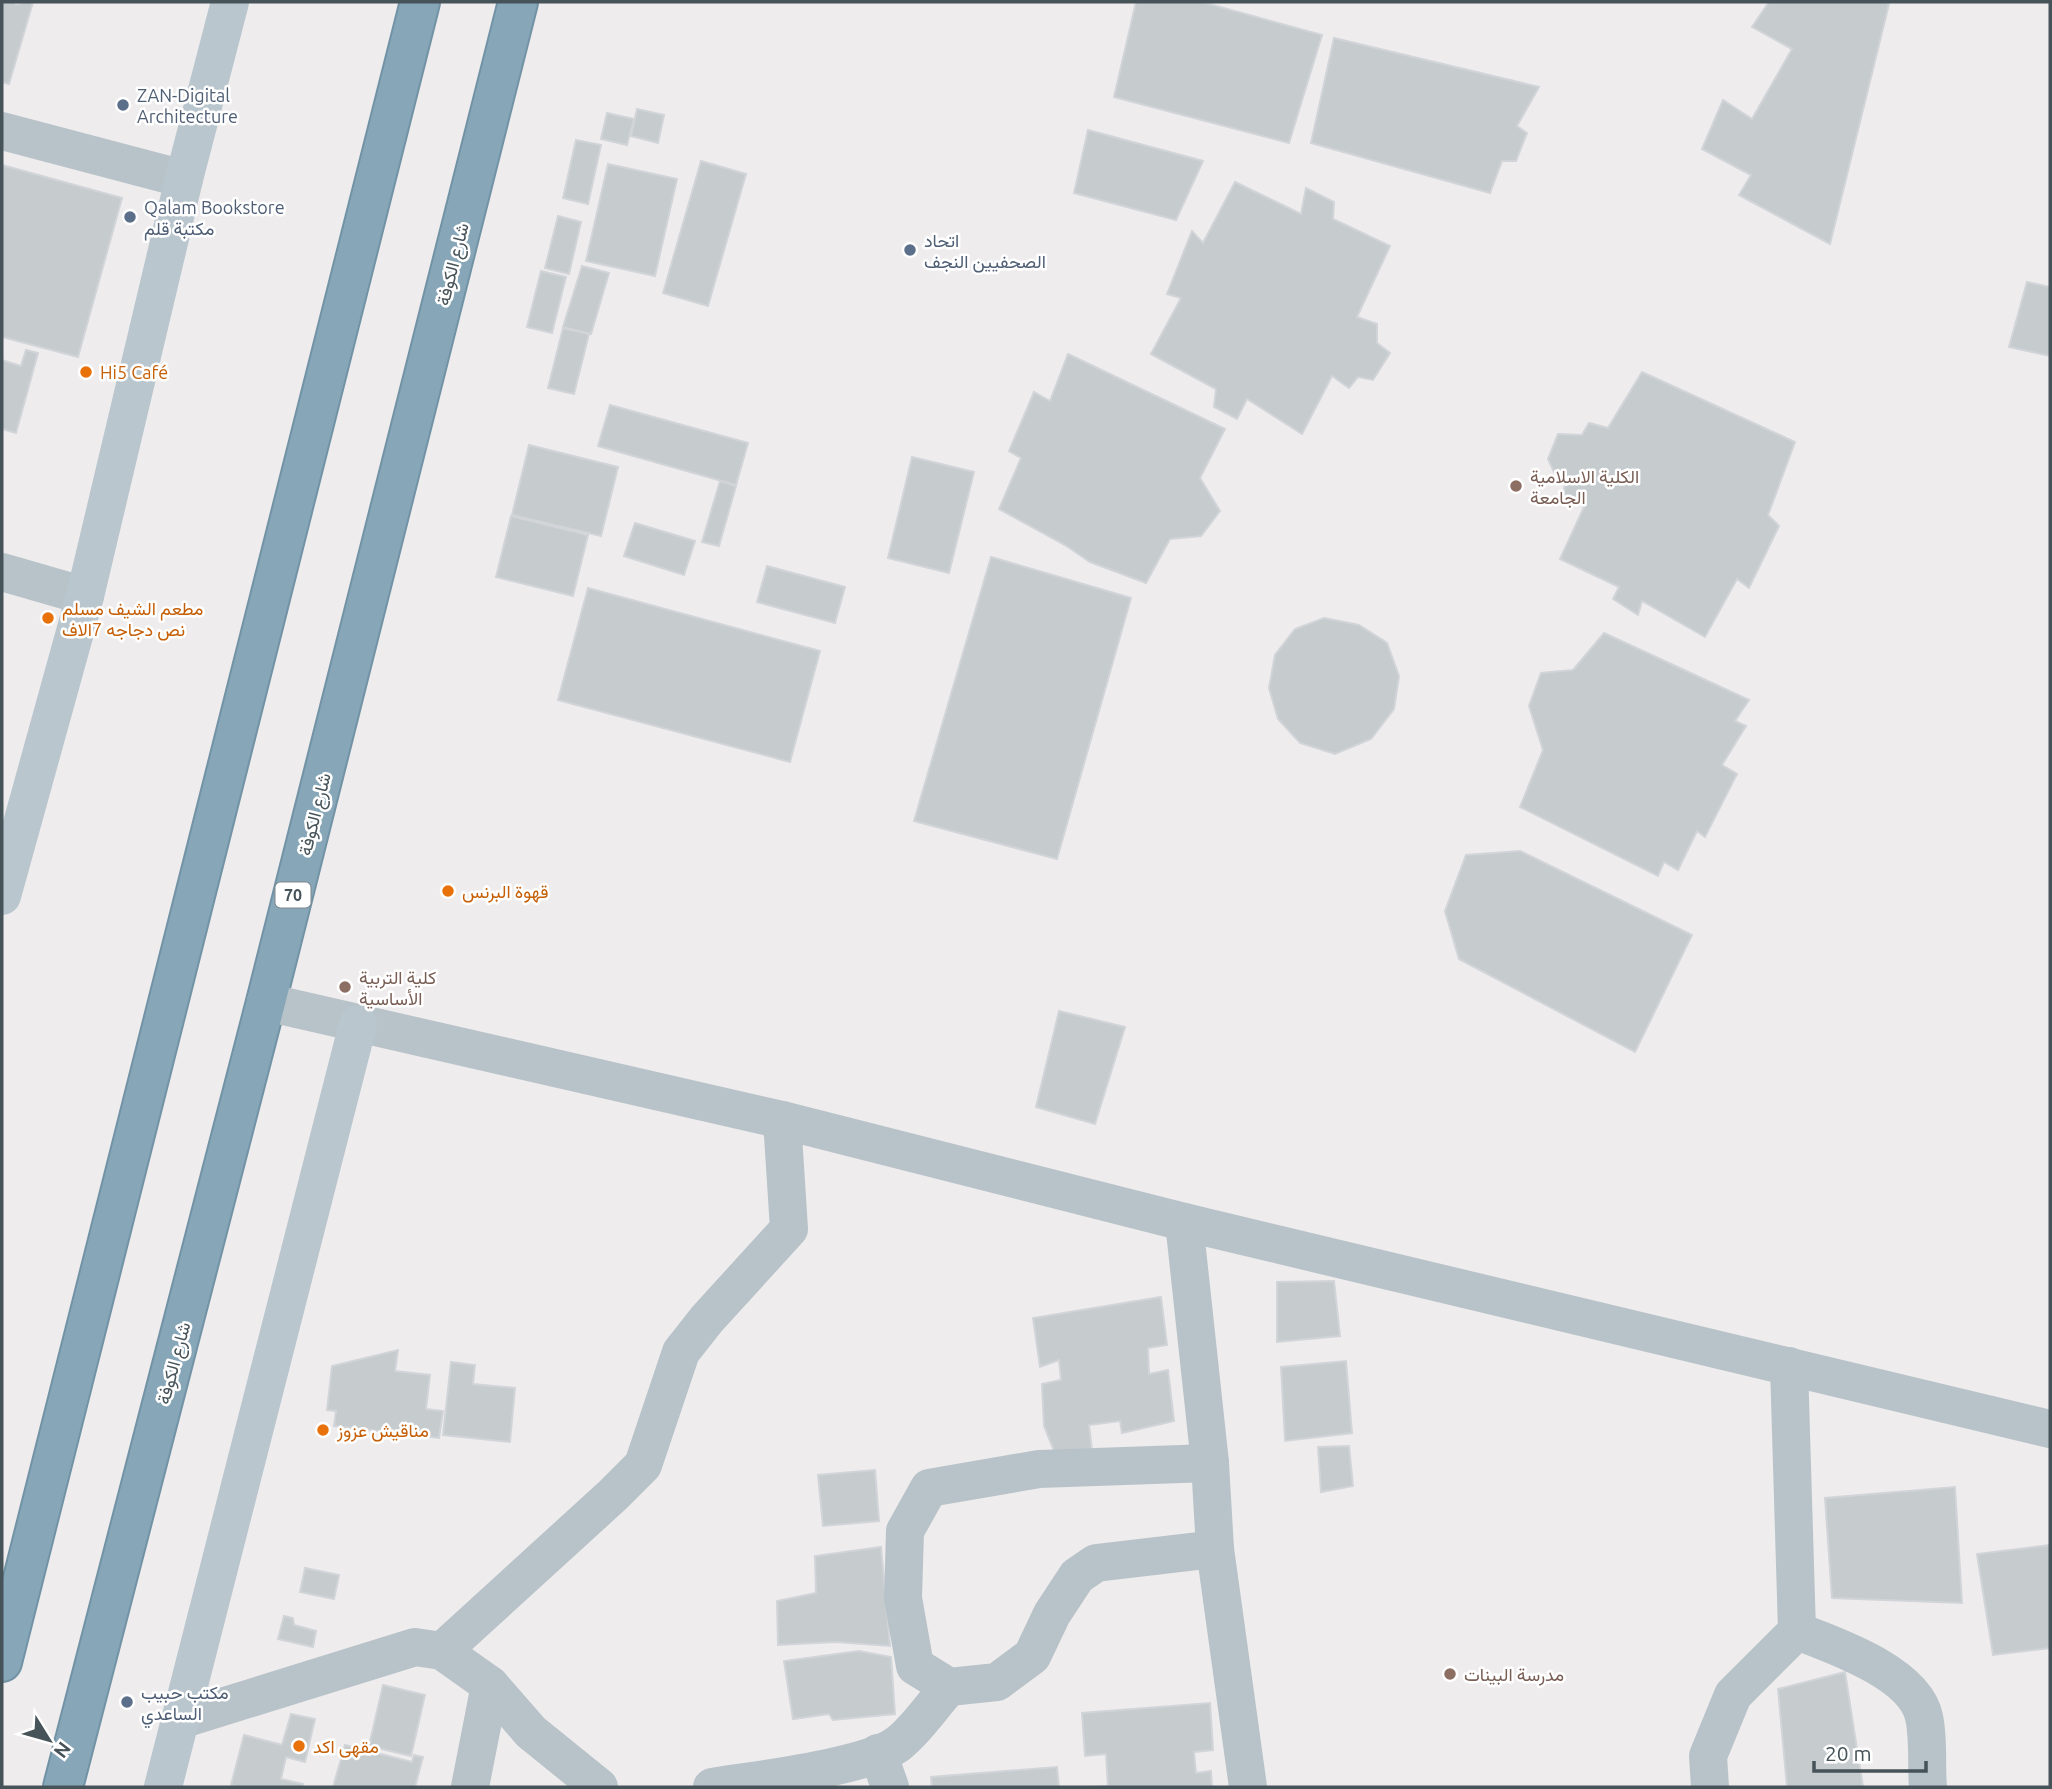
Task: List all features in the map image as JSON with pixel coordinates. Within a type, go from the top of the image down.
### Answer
[{"type":"highway","points":[[2,1662],[420,2]]},
{"type":"highway","name":"شارع الكوفة","points":[[63,1787],[266,1002],[518,2]]},
{"type":"street","points":[[2,896],[85,596],[184,179],[230,2]]},
{"type":"street","points":[[2,131],[184,179]]},
{"type":"street","points":[[2,572],[85,596]]},
{"type":"street","points":[[266,1002],[782,1120],[1184,1222],[2050,1429]]},
{"type":"street","points":[[163,1787],[358,1024]]},
{"type":"street","points":[[442,1651],[643,1465],[681,1352],[707,1319],[789,1229],[782,1120]]},
{"type":"street","points":[[1184,1222],[1210,1463],[1215,1549],[1248,1787]]},
{"type":"street","points":[[1710,1787],[1708,1756],[1733,1695],[1797,1631],[1789,1366]]},
{"type":"street","points":[[1210,1463],[1039,1469],[929,1488],[905,1531],[903,1598],[915,1666],[949,1686],[998,1682],[1032,1656],[1052,1614],[1077,1576],[1096,1563],[1215,1549]]},
{"type":"street","points":[[1797,1631],[1853,1653],[1906,1686],[1924,1715],[1927,1787]]},
{"type":"street","points":[[180,1720],[415,1647],[442,1651],[490,1685],[531,1732],[599,1787]]},
{"type":"street","points":[[470,1787],[490,1685]]},
{"type":"street","points":[[712,1787],[854,1762],[884,1770],[898,1744],[949,1686]]},
{"type":"building","points":[[2,2],[15,2],[16,5],[33,2],[9,84],[2,82]]},
{"type":"building","points":[[1136,2],[1202,2],[1322,35],[1289,143],[1114,97]]},
{"type":"building","points":[[1769,2],[1889,4],[1830,244],[1739,195],[1751,175],[1702,149],[1723,100],[1752,119],[1792,49],[1752,27]]},
{"type":"building","points":[[1334,38],[1539,87],[1517,126],[1527,133],[1516,161],[1502,161],[1490,193],[1311,143]]},
{"type":"building","points":[[637,109],[664,115],[658,143],[631,136]]},
{"type":"building","points":[[607,113],[634,119],[627,145],[601,139]]},
{"type":"building","points":[[1088,130],[1203,161],[1176,220],[1074,193]]},
{"type":"building","points":[[576,140],[601,145],[588,204],[563,198]]},
{"type":"building","points":[[701,161],[746,174],[708,306],[663,293]]},
{"type":"building","points":[[608,164],[677,179],[655,276],[586,261]]},
{"type":"building","points":[[2,165],[122,198],[78,357],[2,337]]},
{"type":"building","points":[[1235,182],[1301,214],[1306,188],[1334,202],[1333,219],[1390,246],[1357,317],[1377,324],[1377,343],[1390,353],[1373,380],[1358,377],[1349,388],[1332,376],[1302,434],[1247,399],[1237,419],[1214,407],[1216,389],[1151,354],[1181,298],[1167,294],[1192,231],[1203,243]]},
{"type":"building","points":[[558,216],[581,222],[569,274],[545,268]]},
{"type":"building","points":[[582,266],[609,273],[591,334],[563,327]]},
{"type":"building","points":[[541,271],[566,277],[552,333],[527,327]]},
{"type":"building","points":[[2027,282],[2050,287],[2050,356],[2009,347]]},
{"type":"building","points":[[563,328],[589,334],[574,394],[548,388]]},
{"type":"building","points":[[26,350],[38,353],[16,433],[2,429],[2,360],[21,366]]},
{"type":"building","points":[[1068,354],[1225,429],[1200,478],[1220,511],[1201,536],[1170,539],[1146,583],[1090,562],[1065,545],[999,509],[1021,458],[1009,451],[1034,392],[1050,401]]},
{"type":"building","points":[[1642,372],[1795,442],[1768,515],[1779,526],[1749,588],[1737,579],[1705,637],[1642,601],[1638,615],[1613,599],[1619,587],[1560,559],[1584,507],[1563,494],[1566,481],[1554,472],[1548,459],[1558,434],[1582,435],[1589,423],[1608,428]]},
{"type":"building","points":[[610,405],[748,443],[736,485],[598,446]]},
{"type":"building","points":[[529,445],[618,467],[601,536],[512,515]]},
{"type":"building","points":[[912,457],[974,472],[949,573],[888,558]]},
{"type":"building","points":[[720,481],[736,486],[719,546],[702,542]]},
{"type":"building","points":[[511,516],[588,535],[573,596],[496,577]]},
{"type":"building","points":[[635,523],[695,541],[684,575],[624,556]]},
{"type":"building","points":[[991,557],[1131,598],[1057,859],[914,821]]},
{"type":"building","points":[[767,566],[845,587],[835,623],[757,602]]},
{"type":"building","points":[[588,588],[820,651],[790,762],[558,700]]},
{"type":"building","points":[[1324,618],[1359,625],[1387,643],[1399,676],[1394,709],[1371,739],[1335,754],[1300,743],[1278,719],[1269,688],[1275,655],[1295,629]]},
{"type":"building","points":[[1604,633],[1749,700],[1735,721],[1746,726],[1722,765],[1737,774],[1705,837],[1697,831],[1678,870],[1664,862],[1658,876],[1520,807],[1543,750],[1529,706],[1541,673],[1573,670]]},
{"type":"building","points":[[1520,851],[1692,935],[1635,1052],[1459,959],[1445,911],[1466,855]]},
{"type":"building","points":[[1059,1011],[1125,1027],[1095,1124],[1036,1107]]},
{"type":"building","points":[[1334,1281],[1340,1336],[1277,1342],[1277,1282]]},
{"type":"building","points":[[1161,1297],[1167,1345],[1148,1348],[1149,1374],[1168,1370],[1174,1421],[1122,1433],[1120,1421],[1089,1425],[1092,1450],[1057,1458],[1044,1426],[1042,1384],[1061,1380],[1059,1360],[1040,1367],[1033,1318]]},
{"type":"building","points":[[398,1350],[395,1371],[430,1375],[426,1409],[443,1411],[439,1438],[334,1426],[336,1411],[327,1410],[332,1366]]},
{"type":"building","points":[[1346,1361],[1352,1433],[1285,1441],[1281,1367]]},
{"type":"building","points":[[451,1362],[475,1365],[473,1384],[515,1388],[510,1442],[443,1435]]},
{"type":"building","points":[[1349,1446],[1353,1486],[1321,1492],[1318,1447]]},
{"type":"building","points":[[875,1470],[879,1521],[823,1526],[818,1475]]},
{"type":"building","points":[[1955,1487],[1962,1603],[1832,1598],[1825,1498]]},
{"type":"building","points":[[2050,1545],[2050,1648],[1993,1655],[1977,1554]]},
{"type":"building","points":[[881,1547],[890,1646],[836,1642],[778,1645],[777,1601],[816,1593],[815,1556]]},
{"type":"building","points":[[305,1568],[339,1575],[334,1599],[300,1592]]},
{"type":"building","points":[[284,1616],[293,1618],[294,1625],[316,1631],[313,1647],[278,1639]]},
{"type":"building","points":[[859,1651],[891,1657],[895,1714],[833,1720],[829,1714],[793,1719],[784,1661]]},
{"type":"building","points":[[1845,1672],[1863,1787],[1787,1787],[1778,1689]]},
{"type":"building","points":[[383,1685],[425,1695],[411,1756],[369,1746]]},
{"type":"building","points":[[1210,1703],[1213,1750],[1194,1752],[1196,1773],[1211,1771],[1212,1787],[1091,1787],[1108,1786],[1106,1754],[1085,1756],[1082,1713]]},
{"type":"building","points":[[291,1714],[315,1719],[305,1762],[286,1757],[281,1779],[303,1784],[302,1787],[231,1785],[244,1735],[282,1745]]},
{"type":"building","points":[[345,1745],[412,1762],[414,1755],[423,1757],[415,1787],[333,1787]]},
{"type":"building","points":[[1057,1767],[1059,1787],[932,1787],[931,1777]]},
{"type":"place","name":"ZAN-Digital Architecture","points":[[123,105]]},
{"type":"place","name":"Qalam Bookstore مكتبة قلم","points":[[130,217]]},
{"type":"place","name":"اتحاد الصحفيين النجف","points":[[910,250]]},
{"type":"place","name":"Hi5 Café","points":[[86,372]]},
{"type":"place","name":"الكلية الاسلامية الجامعة","points":[[1516,486]]},
{"type":"place","name":"مطعم الشيف مسلم نص دجاجه 7الاف","points":[[48,618]]},
{"type":"place","name":"قهوة البرنس","points":[[448,891]]},
{"type":"place","name":"كلية التربية الأساسية","points":[[345,987]]},
{"type":"place","name":"مناقيش عزوز","points":[[323,1430]]},
{"type":"place","name":"مدرسة البينات","points":[[1450,1674]]},
{"type":"place","name":"مكتب حبيب الساعدي","points":[[127,1702]]},
{"type":"place","name":"مقهى اكد","points":[[299,1746]]}]
